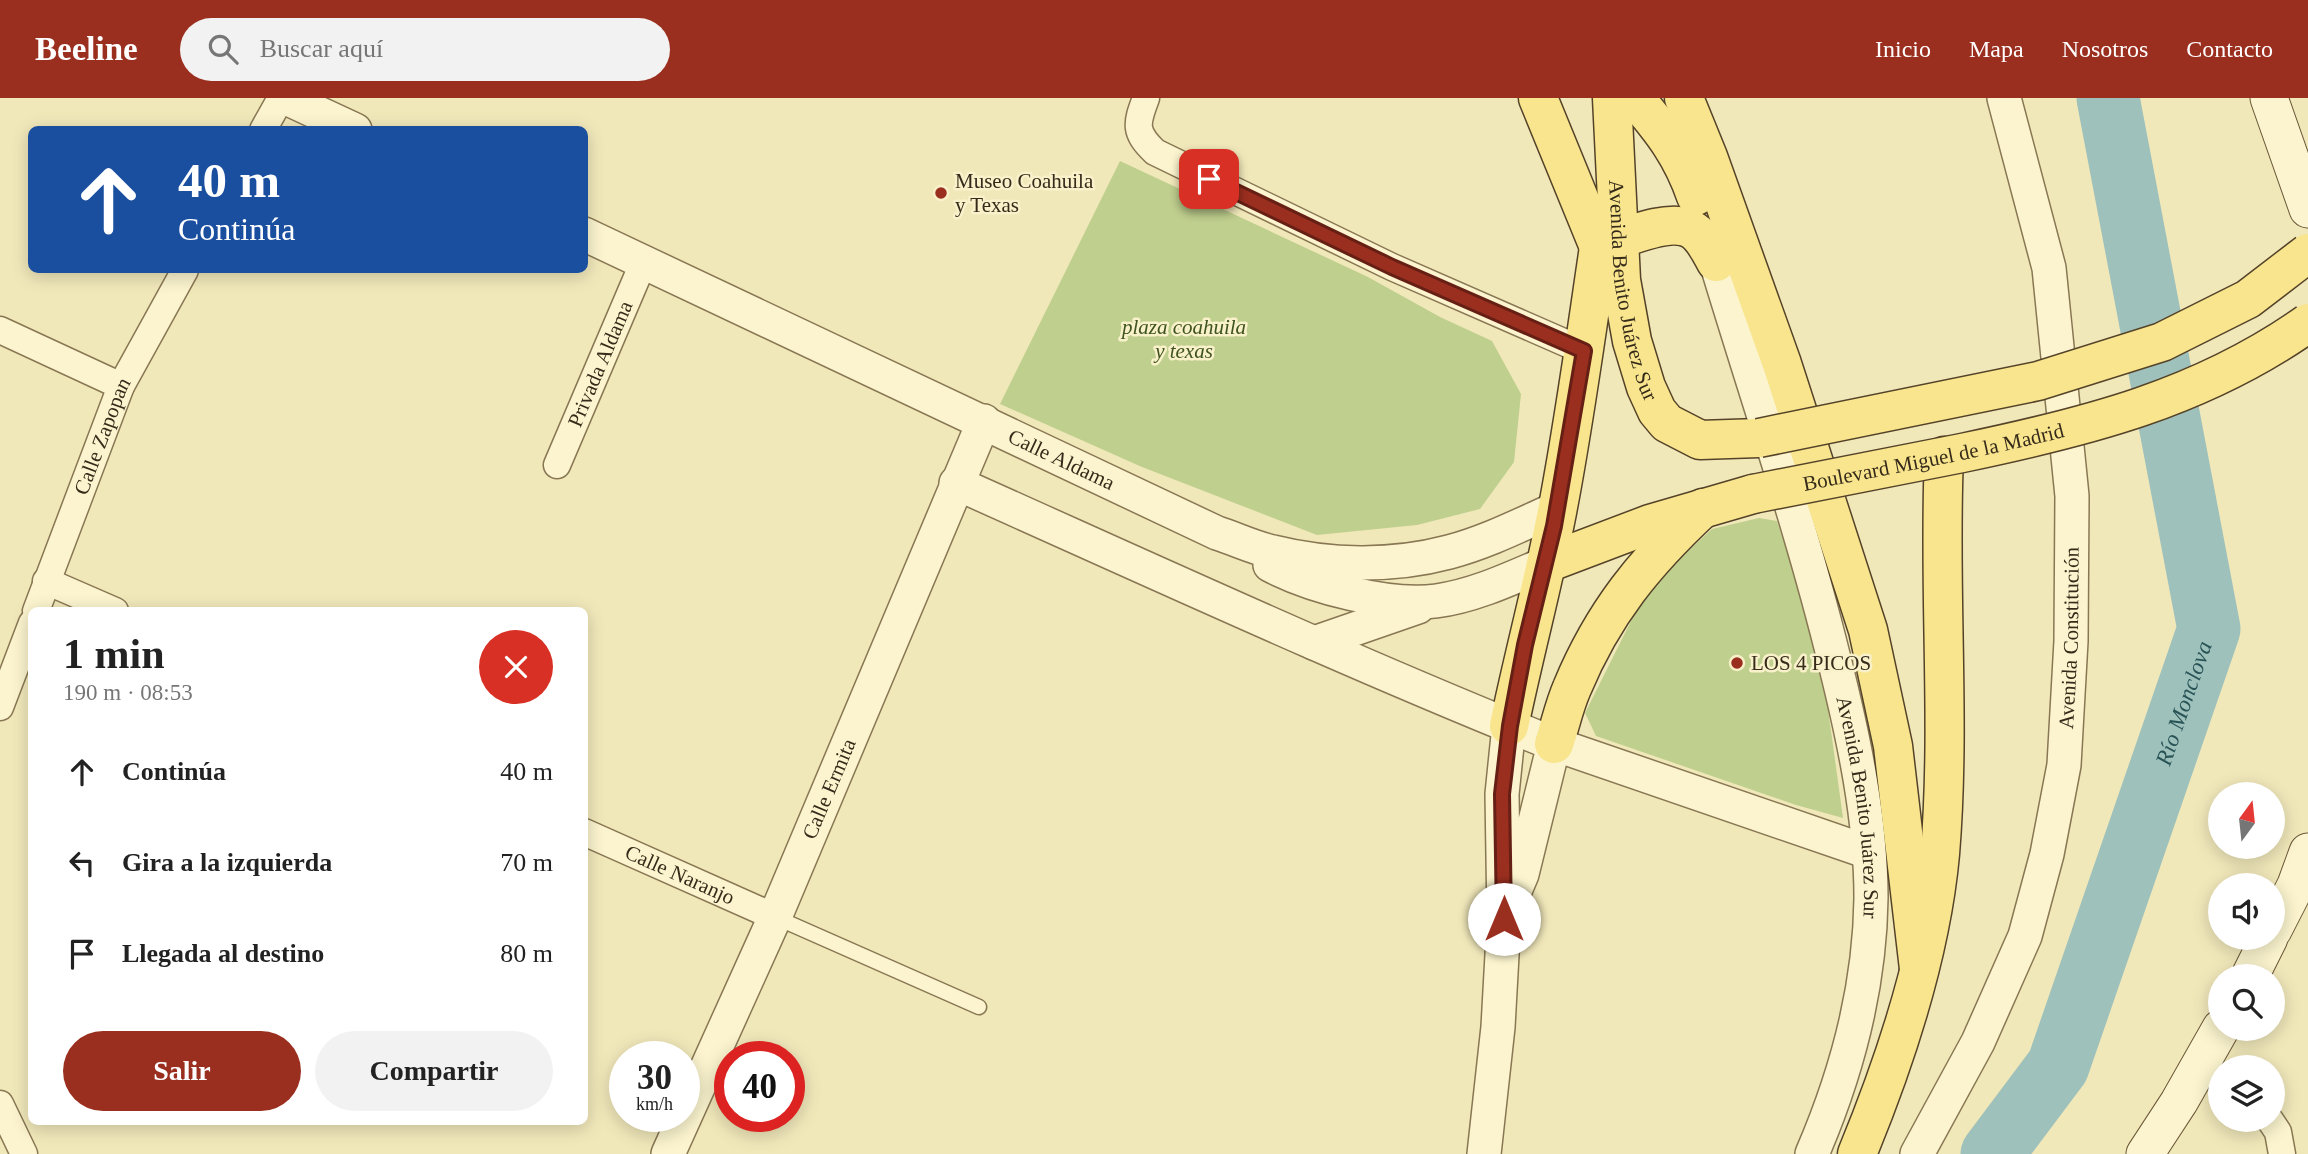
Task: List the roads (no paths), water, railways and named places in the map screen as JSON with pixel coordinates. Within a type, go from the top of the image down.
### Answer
[{"type":"main road","points":[[1510,726],[1525,645],[1547,563],[1584,351],[1609,243],[1538,98]]},
{"type":"main road","name":"Avenida Benito Juárez Sur","points":[[1612,98],[1609,243],[1620,280],[1632,341],[1646,387],[1657,411],[1667,423],[1700,440],[1759,438],[2038,381],[2162,342],[2248,299],[2308,253]]},
{"type":"main road","points":[[1635,98],[1680,155],[1716,262]]},
{"type":"main road","points":[[1684,98],[1708,157],[1782,364],[1868,631],[1893,746],[1919,969]]},
{"type":"main road","points":[[2269,98],[2308,209]]},
{"type":"main road","points":[[1609,243],[1662,225],[1677,224],[1690,228],[1701,237],[1716,262]]},
{"type":"main road","name":"Boulevard Miguel de la Madrid","points":[[1547,563],[1650,524],[1753,494],[2056,433],[2134,411],[2218,377],[2308,323]]},
{"type":"main road","points":[[1857,1154],[1892,1061],[1919,969],[1940,855],[1945,744],[1942,601],[1944,457]]},
{"type":"main road","points":[[1554,744],[1571,690],[1595,638],[1625,590],[1661,547],[1703,508]]},
{"type":"main road","points":[[2285,907],[2308,852]]},
{"type":"main road","points":[[2145,1154],[2215,1053]]},
{"type":"street","points":[[265,126],[281,98]]},
{"type":"street","points":[[286,98],[346,126]]},
{"type":"street","points":[[1146,98],[1138,129],[1141,139],[1154,152],[1392,267],[1584,351]]},
{"type":"street","name":"Avenida Constitución","points":[[1917,1154],[1978,1042],[2025,936],[2047,854],[2064,765],[2071,641],[2072,496],[2049,268],[2004,98]]},
{"type":"street","name":"Calle Aldama","points":[[588,236],[1217,533],[1273,552],[1331,562],[1390,562],[1448,552],[1504,533],[1558,508]]},
{"type":"street","name":"Privada Aldama","points":[[557,465],[644,261]]},
{"type":"street","name":"Avenida Benito Juárez Sur","points":[[1716,262],[1818,594],[1850,722],[1868,852],[1871,898],[1863,986],[1843,1074],[1812,1154]]},
{"type":"street","name":"Calle Zapopan","points":[[37,607],[121,386],[183,273]]},
{"type":"street","points":[[0,330],[121,386]]},
{"type":"street","name":"Calle Ermita","points":[[668,1154],[775,917],[984,421]]},
{"type":"street","points":[[956,483],[1314,643],[1554,744],[1868,852]]},
{"type":"street","points":[[1217,533],[1272,567],[1325,588],[1383,600],[1435,601]]},
{"type":"street","points":[[1314,643],[1435,601],[1490,587],[1547,563]]},
{"type":"street","points":[[46,581],[106,607]]},
{"type":"street","points":[[0,704],[11,644],[28,626]]},
{"type":"street","points":[[1484,1154],[1498,1027],[1504,919],[1502,794],[1510,726]]},
{"type":"street","points":[[1504,919],[1522,874],[1554,744]]},
{"type":"street","name":"Calle Naranjo","points":[[588,834],[775,917]]},
{"type":"street","points":[[0,1104],[24,1154]]},
{"type":"street","points":[[2278,1132],[2283,1154]]},
{"type":"lane","points":[[775,917],[979,1007]]},
{"type":"waterway","name":"Río Monclova","points":[[1992,1154],[2058,1066],[2209,629],[2108,98]]},
{"type":"place","name":"Museo Coahuila y Texas","points":[[941,193]]},
{"type":"place","name":"LOS 4 PICOS","points":[[1737,663]]},
{"type":"park label","name":"plaza coahuila y texas","points":[[1184,339]]}]
